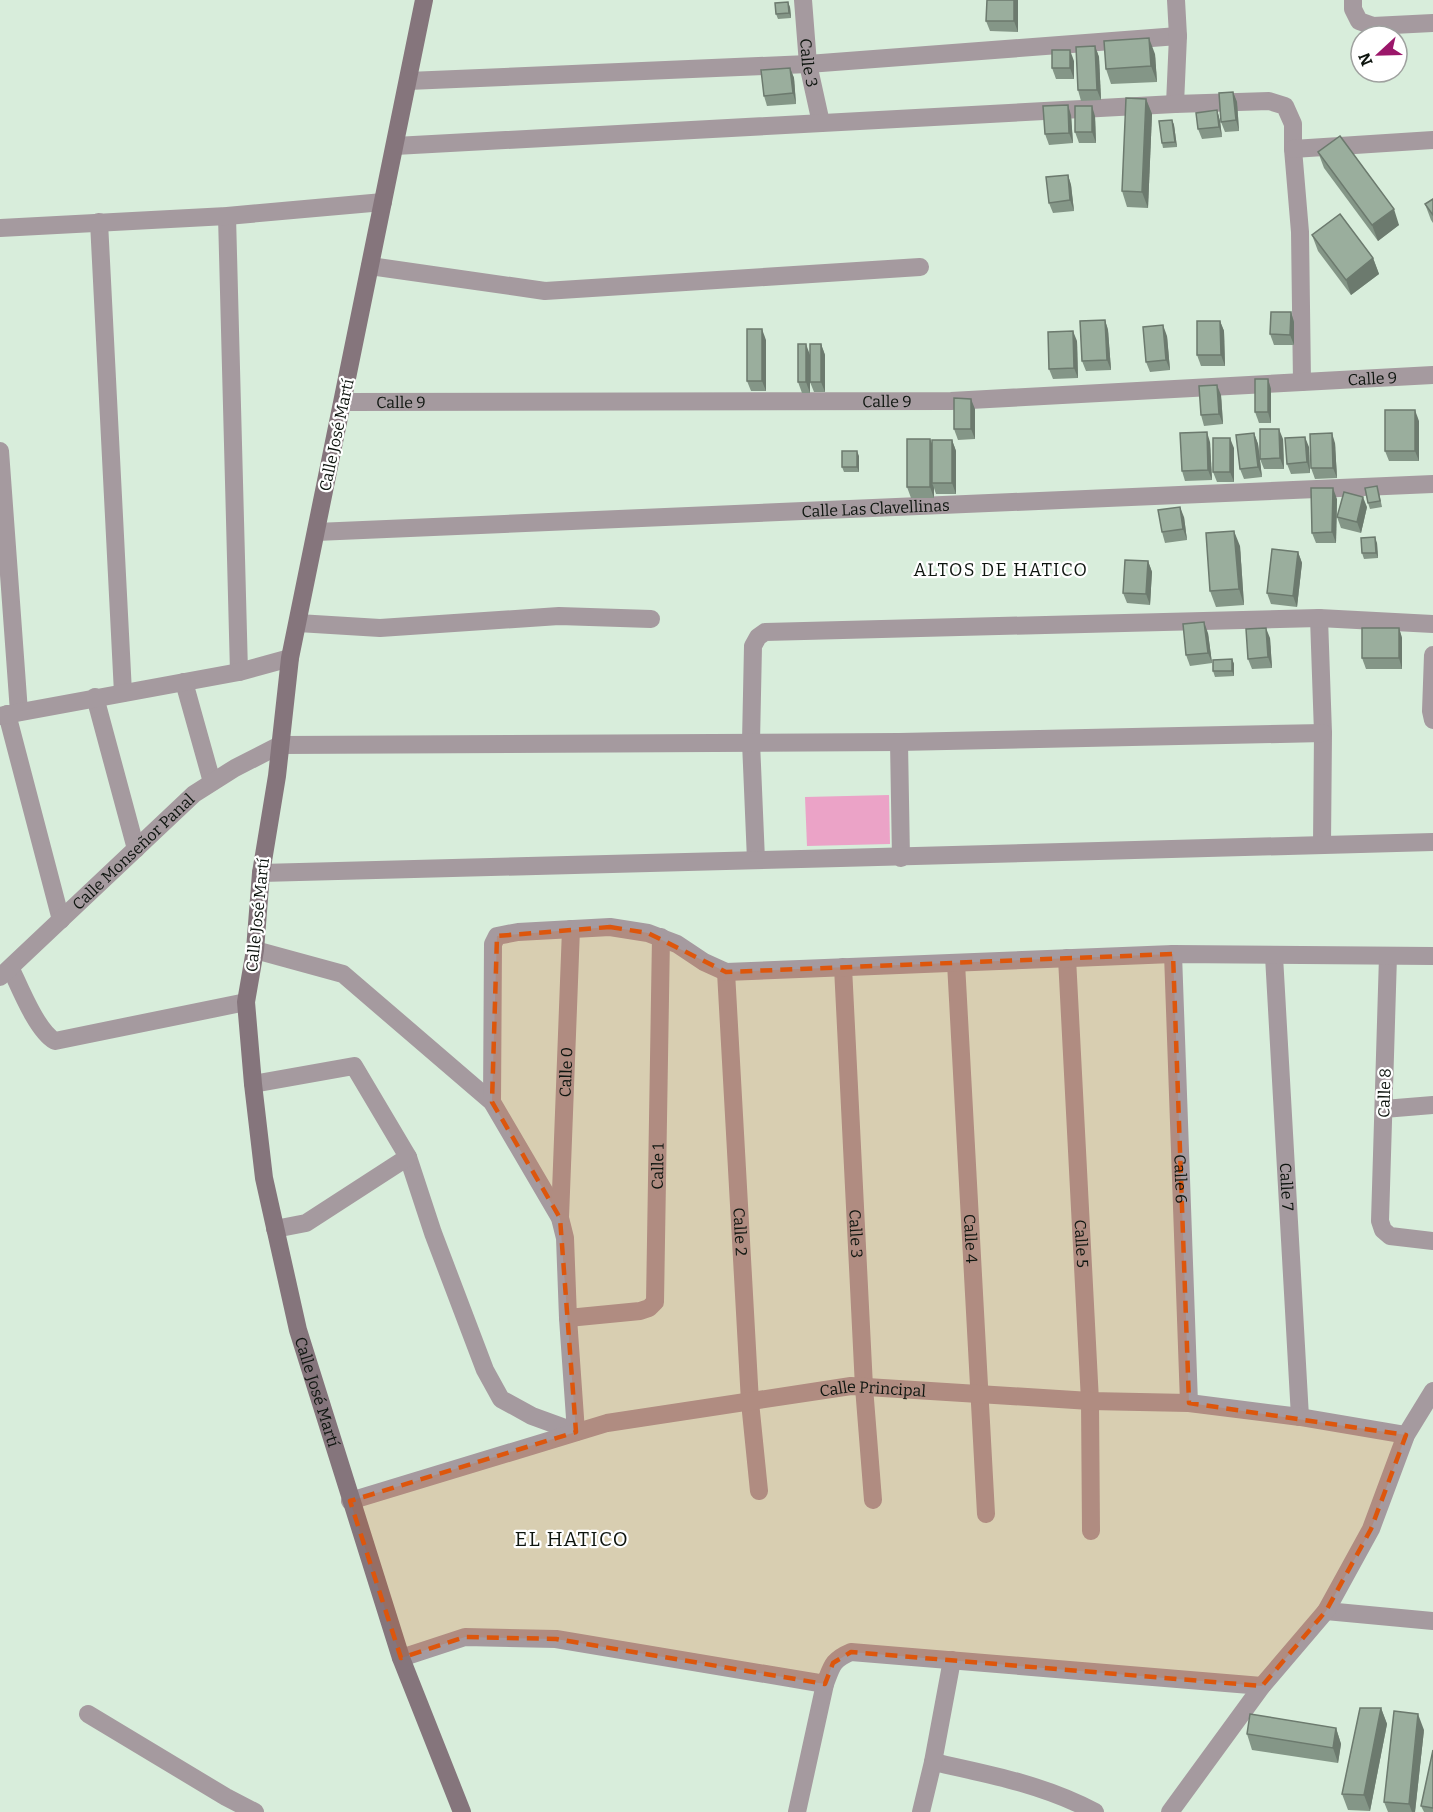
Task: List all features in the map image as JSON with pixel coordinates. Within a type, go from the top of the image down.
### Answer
[{"type":"main road","name":"Calle José Martí","points":[[424,0],[290,658],[277,776],[261,873],[255,950],[246,1002],[264,1178],[298,1330],[400,1659],[462,1812]]},
{"type":"street","name":"Calle 3","points":[[803,0],[808,64],[820,123]]},
{"type":"street","points":[[1175,104],[1178,36],[1176,0]]},
{"type":"street","points":[[1353,0],[1353,9],[1359,21],[1373,26],[1433,23]]},
{"type":"street","points":[[408,81],[808,64],[1178,36]]},
{"type":"street","points":[[395,146],[1175,104],[1269,101],[1285,106],[1293,124],[1300,232],[1302,382]]},
{"type":"street","points":[[1293,149],[1433,140]]},
{"type":"street","points":[[0,228],[227,216],[383,202]]},
{"type":"street","points":[[227,216],[240,672]]},
{"type":"street","points":[[99,222],[123,693]]},
{"type":"street","points":[[370,266],[545,291],[920,267]]},
{"type":"street","name":"Calle 9","points":[[343,402],[951,401],[1433,375]]},
{"type":"street","points":[[0,451],[9,714],[61,920]]},
{"type":"street","name":"Calle Las Clavellinas","points":[[316,532],[1433,484]]},
{"type":"street","points":[[298,623],[380,628],[559,616],[651,619]]},
{"type":"street","points":[[1319,618],[1323,734],[1323,845]]},
{"type":"street","points":[[756,860],[751,742],[753,646],[758,637],[765,632],[1319,618],[1433,624]]},
{"type":"street","points":[[9,714],[240,672],[290,658]]},
{"type":"street","points":[[1432,666],[1431,711],[1433,720]]},
{"type":"street","points":[[184,682],[212,782]]},
{"type":"street","points":[[95,697],[136,849]]},
{"type":"street","points":[[280,745],[899,742],[1323,734]]},
{"type":"street","points":[[899,742],[901,858]]},
{"type":"street","name":"Calle Monseñor Panal","points":[[5,973],[194,794],[234,768],[280,745]]},
{"type":"street","points":[[261,873],[901,858],[1433,842]]},
{"type":"street","points":[[492,1102],[493,944],[496,936],[518,932],[610,927],[648,933],[677,944],[704,962],[726,972],[1173,954],[1433,956]]},
{"type":"street","name":"Calle 0","points":[[560,1218],[571,929]]},
{"type":"street","name":"Calle 1","points":[[568,1318],[640,1311],[649,1308],[655,1302],[661,937]]},
{"type":"street","points":[[253,1084],[354,1066],[408,1157],[433,1233],[485,1370],[501,1399],[532,1416],[576,1432],[565,1238],[560,1218],[492,1102],[343,974],[255,950]]},
{"type":"street","name":"Calle 6","points":[[1173,954],[1189,1403]]},
{"type":"street","name":"Calle 7","points":[[1274,956],[1300,1417]]},
{"type":"street","name":"Calle 8","points":[[1388,956],[1380,1221],[1383,1230],[1390,1236],[1433,1241]]},
{"type":"street","name":"Calle 5","points":[[1067,958],[1090,1401],[1091,1531]]},
{"type":"street","name":"Calle 4","points":[[956,963],[986,1514]]},
{"type":"street","name":"Calle 3","points":[[843,967],[864,1387],[873,1500]]},
{"type":"street","name":"Calle 2","points":[[726,972],[750,1402],[759,1491]]},
{"type":"street","points":[[5,973],[49,1038],[55,1041],[246,1002]]},
{"type":"street","points":[[1384,1109],[1433,1105]]},
{"type":"street","points":[[275,1229],[306,1223],[408,1157]]},
{"type":"street","name":"Calle Principal","points":[[350,1501],[607,1424],[851,1386],[1090,1401],[1189,1403],[1300,1417],[1406,1435]]},
{"type":"street","points":[[1170,1812],[1262,1686],[1326,1611],[1371,1529],[1406,1435],[1433,1391]]},
{"type":"street","points":[[1326,1611],[1433,1621]]},
{"type":"street","points":[[400,1659],[465,1637],[556,1640],[825,1684]]},
{"type":"street","points":[[796,1812],[825,1684],[833,1663],[840,1656],[851,1652],[1262,1686]]},
{"type":"street","points":[[921,1812],[952,1660]]},
{"type":"street","points":[[88,1714],[255,1812]]},
{"type":"street","points":[[933,1762],[1006,1778],[1078,1803],[1095,1812]]},
{"type":"highlighted area","points":[[610,927],[648,933],[726,972],[1173,954],[1189,1403],[1406,1435],[1371,1529],[1326,1611],[1262,1686],[851,1652],[833,1663],[825,1684],[556,1639],[465,1637],[401,1658],[350,1501],[576,1432],[560,1218],[492,1102],[497,936]]},
{"type":"shaded area","points":[[889,795],[890,844],[807,846],[805,797]]},
{"type":"building","points":[[987,0],[1014,0],[1014,21],[986,21]]},
{"type":"building","points":[[788,2],[789,13],[776,14],[775,3]]},
{"type":"building","points":[[1149,38],[1151,66],[1106,69],[1104,41]]},
{"type":"building","points":[[1095,46],[1097,90],[1078,90],[1076,47]]},
{"type":"building","points":[[1052,50],[1070,50],[1070,68],[1052,68]]},
{"type":"building","points":[[790,68],[793,93],[764,96],[761,70]]},
{"type":"building","points":[[1233,92],[1236,120],[1221,122],[1219,93]]},
{"type":"building","points":[[1126,98],[1146,99],[1142,192],[1122,191]]},
{"type":"building","points":[[1068,105],[1069,133],[1045,134],[1043,106]]},
{"type":"building","points":[[1075,106],[1092,106],[1092,132],[1075,132]]},
{"type":"building","points":[[1217,110],[1219,127],[1198,129],[1196,113]]},
{"type":"building","points":[[1172,120],[1175,142],[1162,143],[1159,121]]},
{"type":"building","points":[[1340,136],[1394,209],[1372,225],[1318,152]]},
{"type":"building","points":[[1068,175],[1070,200],[1049,203],[1046,177]]},
{"type":"building","points":[[1433,199],[1433,215],[1425,204]]},
{"type":"building","points":[[1340,214],[1373,258],[1346,280],[1312,235]]},
{"type":"building","points":[[1271,312],[1291,312],[1290,335],[1270,334]]},
{"type":"building","points":[[1105,320],[1107,360],[1082,361],[1080,321]]},
{"type":"building","points":[[1197,321],[1220,321],[1221,355],[1197,355]]},
{"type":"building","points":[[1163,325],[1166,360],[1146,362],[1143,327]]},
{"type":"building","points":[[747,329],[762,329],[762,381],[747,381]]},
{"type":"building","points":[[1073,331],[1074,368],[1049,369],[1048,332]]},
{"type":"building","points":[[798,344],[806,344],[806,382],[798,382]]},
{"type":"building","points":[[810,344],[821,344],[821,382],[810,382]]},
{"type":"building","points":[[1255,379],[1268,379],[1268,412],[1255,412]]},
{"type":"building","points":[[1217,385],[1219,414],[1201,415],[1199,386]]},
{"type":"building","points":[[954,398],[971,399],[971,429],[954,429]]},
{"type":"building","points":[[1385,410],[1415,410],[1415,451],[1385,451]]},
{"type":"building","points":[[1260,429],[1279,429],[1280,458],[1260,459]]},
{"type":"building","points":[[1207,432],[1208,470],[1182,471],[1180,433]]},
{"type":"building","points":[[1254,433],[1258,467],[1240,469],[1236,435]]},
{"type":"building","points":[[1332,433],[1333,468],[1311,468],[1310,434]]},
{"type":"building","points":[[1305,437],[1307,462],[1287,464],[1285,438]]},
{"type":"building","points":[[1213,438],[1230,438],[1230,472],[1213,472]]},
{"type":"building","points":[[907,439],[930,439],[930,487],[907,487]]},
{"type":"building","points":[[932,440],[952,440],[952,483],[932,483]]},
{"type":"building","points":[[842,451],[857,451],[857,467],[842,467]]},
{"type":"building","points":[[1377,486],[1380,501],[1368,503],[1365,488]]},
{"type":"building","points":[[1311,488],[1333,488],[1332,532],[1312,533]]},
{"type":"building","points":[[1344,492],[1363,497],[1357,522],[1337,517]]},
{"type":"building","points":[[1180,507],[1183,529],[1162,532],[1158,510]]},
{"type":"building","points":[[1234,531],[1239,589],[1210,591],[1206,533]]},
{"type":"building","points":[[1375,537],[1376,553],[1362,553],[1361,538]]},
{"type":"building","points":[[1272,549],[1298,552],[1293,596],[1267,593]]},
{"type":"building","points":[[1125,560],[1148,561],[1146,594],[1123,593]]},
{"type":"building","points":[[1204,622],[1208,653],[1186,655],[1183,624]]},
{"type":"building","points":[[1266,628],[1268,657],[1248,659],[1246,629]]},
{"type":"building","points":[[1362,628],[1399,628],[1399,658],[1362,658]]},
{"type":"building","points":[[1232,659],[1232,671],[1213,671],[1213,660]]},
{"type":"building","points":[[1360,1708],[1381,1708],[1364,1795],[1342,1794]]},
{"type":"building","points":[[1394,1711],[1418,1714],[1409,1804],[1384,1802]]},
{"type":"building","points":[[1250,1714],[1336,1728],[1333,1748],[1247,1734]]},
{"type":"building","points":[[1433,1750],[1433,1808],[1421,1806]]},
{"type":"district","name":"ALTOS DE HATICO","points":[[1001,570]]},
{"type":"district","name":"EL HATICO","points":[[572,1539]]}]
